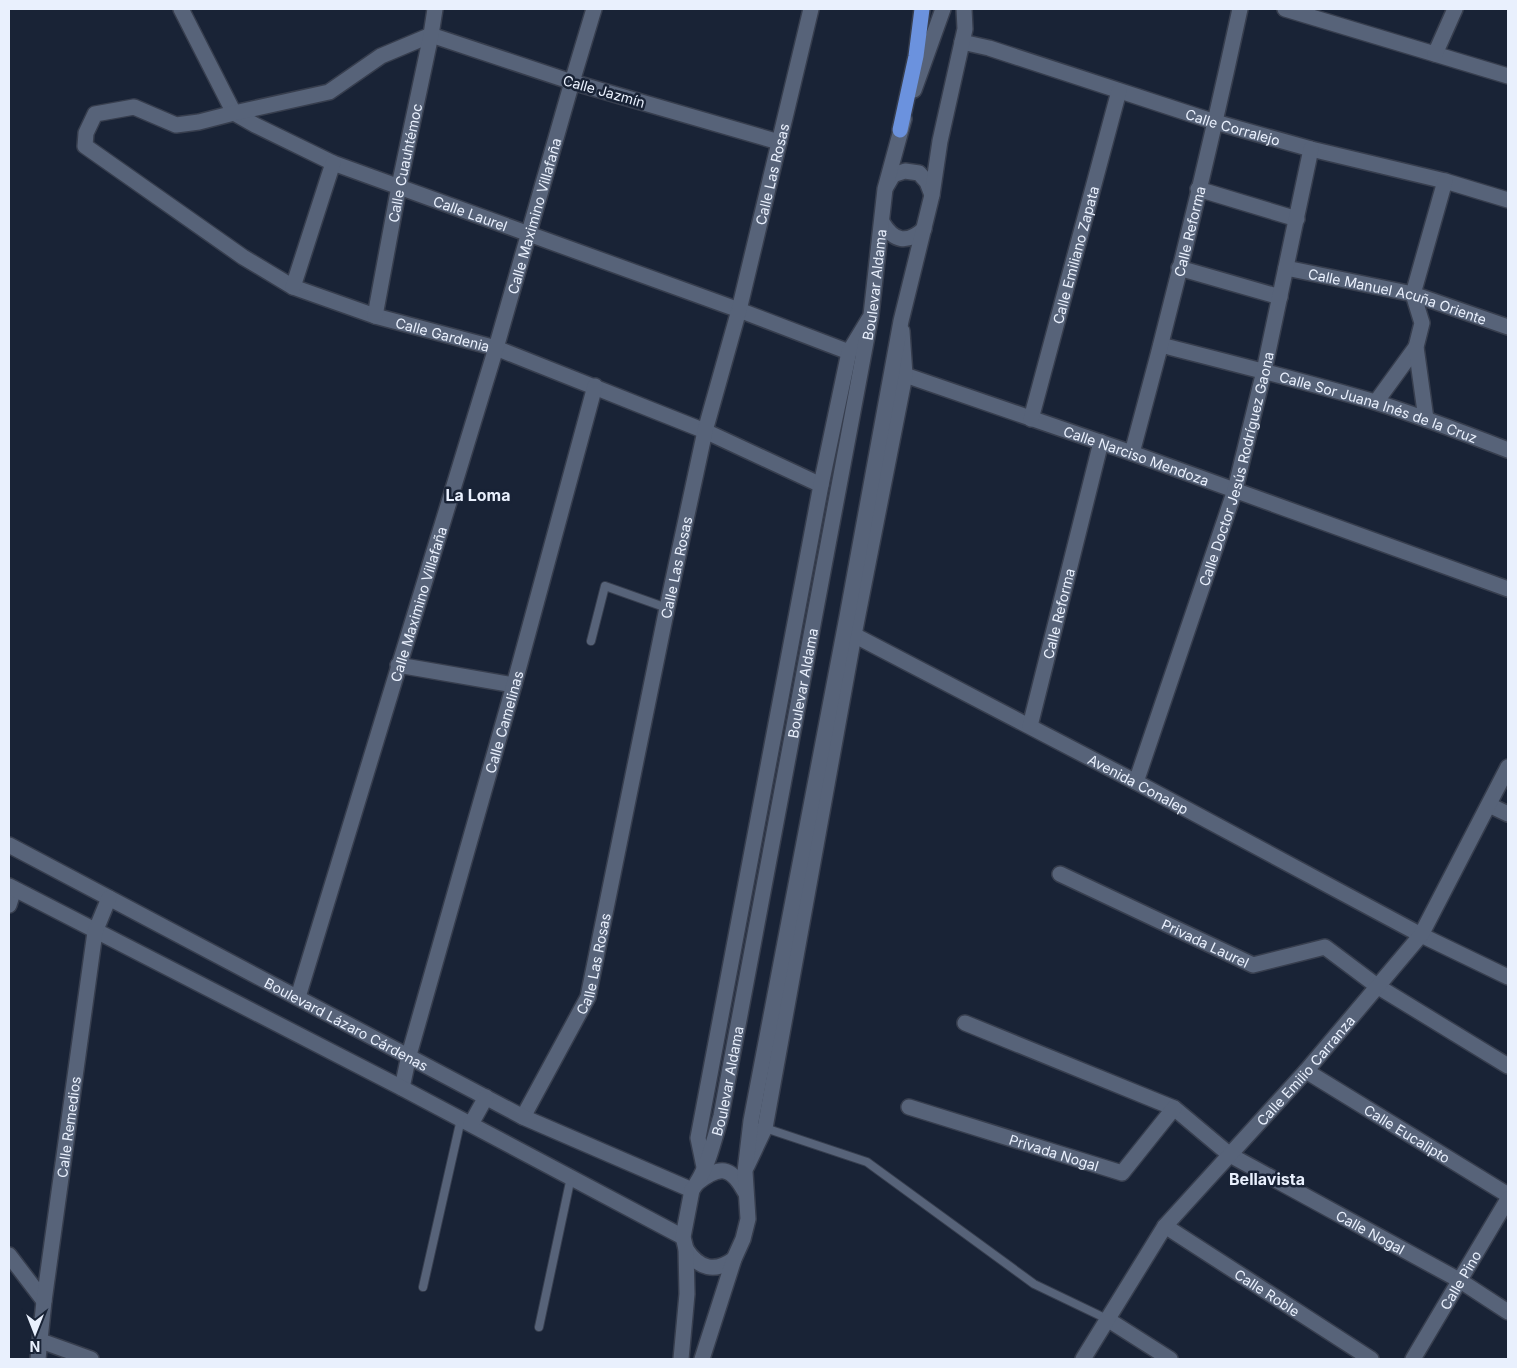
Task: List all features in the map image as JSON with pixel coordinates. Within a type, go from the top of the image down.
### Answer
[{"type":"highway","points":[[900,130],[916,56],[922,9]]},
{"type":"street","points":[[181,9],[234,113],[329,92],[381,56],[431,35]]},
{"type":"street","name":"Calle Cuauhtémoc","points":[[375,316],[435,9]]},
{"type":"street","name":"Calle Maximino Villafaña","points":[[298,996],[496,348],[594,9]]},
{"type":"street","name":"Calle Las Rosas","points":[[523,1117],[588,997],[666,608],[705,431],[739,310],[811,9]]},
{"type":"street","name":"Boulevar Aldama","points":[[681,1359],[686,1294],[685,1243],[694,1187],[712,1148],[721,1116],[872,316],[885,189],[900,130],[943,9]]},
{"type":"street","points":[[963,35],[964,9]]},
{"type":"street","points":[[702,1359],[748,1219],[745,1172],[751,1121],[901,321],[932,195],[940,141],[963,35],[972,9]]},
{"type":"street","name":"Calle Reforma","points":[[1132,453],[1161,345],[1215,122],[1240,9]]},
{"type":"street","points":[[1285,9],[1508,76]]},
{"type":"street","points":[[1435,54],[1455,9]]},
{"type":"street","name":"Calle Jazmín","points":[[431,35],[572,82],[779,142]]},
{"type":"street","name":"Calle Corralejo","points":[[963,35],[989,48],[1215,122],[1311,149],[1445,181],[1508,200]]},
{"type":"street","name":"Calle Emiliano Zapata","points":[[1031,419],[1119,91]]},
{"type":"street","name":"Calle Gardenia","points":[[234,113],[199,122],[176,124],[134,107],[95,114],[86,133],[85,146],[243,257],[293,287],[375,316],[496,348],[705,431],[821,485]]},
{"type":"street","name":"Calle Laurel","points":[[234,113],[333,163],[739,310],[849,352]]},
{"type":"street","name":"Calle Doctor Jesús Rodríguez Gaona","points":[[1136,782],[1235,490],[1264,371],[1311,149]]},
{"type":"street","points":[[293,287],[333,163]]},
{"type":"street","points":[[885,189],[894,175],[905,171],[919,174],[927,182],[932,195]]},
{"type":"street","points":[[1426,419],[1416,347],[1422,323],[1413,294],[1445,181]]},
{"type":"street","points":[[1198,189],[1297,218]]},
{"type":"street","points":[[882,222],[888,232],[895,237],[905,239],[914,237],[924,229]]},
{"type":"street","points":[[1179,268],[1280,297]]},
{"type":"street","name":"Calle Manuel Acuña Oriente","points":[[1286,268],[1413,294],[1508,327]]},
{"type":"street","points":[[704,1167],[698,1138],[821,485],[849,352],[872,316]]},
{"type":"street","points":[[745,1172],[765,1128],[854,635],[905,375],[901,321]]},
{"type":"street","name":"Calle Sor Juana Inés de la Cruz","points":[[1161,345],[1376,402],[1508,450]]},
{"type":"street","points":[[1376,402],[1416,347]]},
{"type":"street","name":"Calle Narciso Mendoza","points":[[905,375],[1132,453],[1508,589]]},
{"type":"street","name":"Calle Camelinas","points":[[402,1088],[409,1056],[514,685],[595,386]]},
{"type":"street","name":"Calle Reforma","points":[[1030,726],[1101,442]]},
{"type":"street","name":"Avenida Conalep","points":[[854,635],[1136,782],[1421,935],[1508,977]]},
{"type":"street","points":[[398,665],[514,685]]},
{"type":"street","name":"Calle Emilio Carranza","points":[[1083,1359],[1166,1226],[1306,1071],[1421,935],[1508,767]]},
{"type":"street","points":[[1488,805],[1508,814]]},
{"type":"street","name":"Boulevard Lázaro Cárdenas","points":[[9,845],[298,996],[523,1117],[694,1187]]},
{"type":"street","name":"Privada Laurel","points":[[1060,874],[1253,964],[1325,947],[1377,986]]},
{"type":"street","points":[[9,905],[11,888],[402,1088],[571,1177],[685,1243],[693,1259],[702,1266],[714,1268],[725,1266],[734,1259]]},
{"type":"street","name":"Calle Remedios","points":[[38,1359],[44,1302],[95,932],[109,898]]},
{"type":"street","points":[[1377,986],[1508,1066]]},
{"type":"street","points":[[965,1022],[1174,1108],[1230,1155]]},
{"type":"street","name":"Calle Eucalipto","points":[[1306,1071],[1508,1195]]},
{"type":"street","points":[[466,1122],[486,1097]]},
{"type":"street","name":"Privada Nogal","points":[[909,1107],[1122,1173],[1174,1108]]},
{"type":"street","name":"Calle Nogal","points":[[1230,1155],[1459,1280],[1508,1312]]},
{"type":"street","points":[[694,1187],[710,1173],[718,1170],[731,1172],[745,1193]]},
{"type":"street","name":"Calle Pino","points":[[1413,1359],[1508,1199]]},
{"type":"street","name":"Calle Roble","points":[[1166,1226],[1371,1359]]},
{"type":"street","points":[[9,1256],[44,1302]]},
{"type":"street","points":[[1107,1319],[1170,1359]]},
{"type":"street","points":[[41,1341],[91,1359]]},
{"type":"lane","points":[[591,641],[605,586],[666,608]]},
{"type":"lane","points":[[423,1287],[466,1122]]},
{"type":"lane","points":[[765,1128],[867,1162],[1034,1284],[1107,1319]]},
{"type":"lane","points":[[538,1327],[571,1177]]},
{"type":"district","name":"La Loma","points":[[478,495]]},
{"type":"district","name":"Bellavista","points":[[1267,1179]]}]
